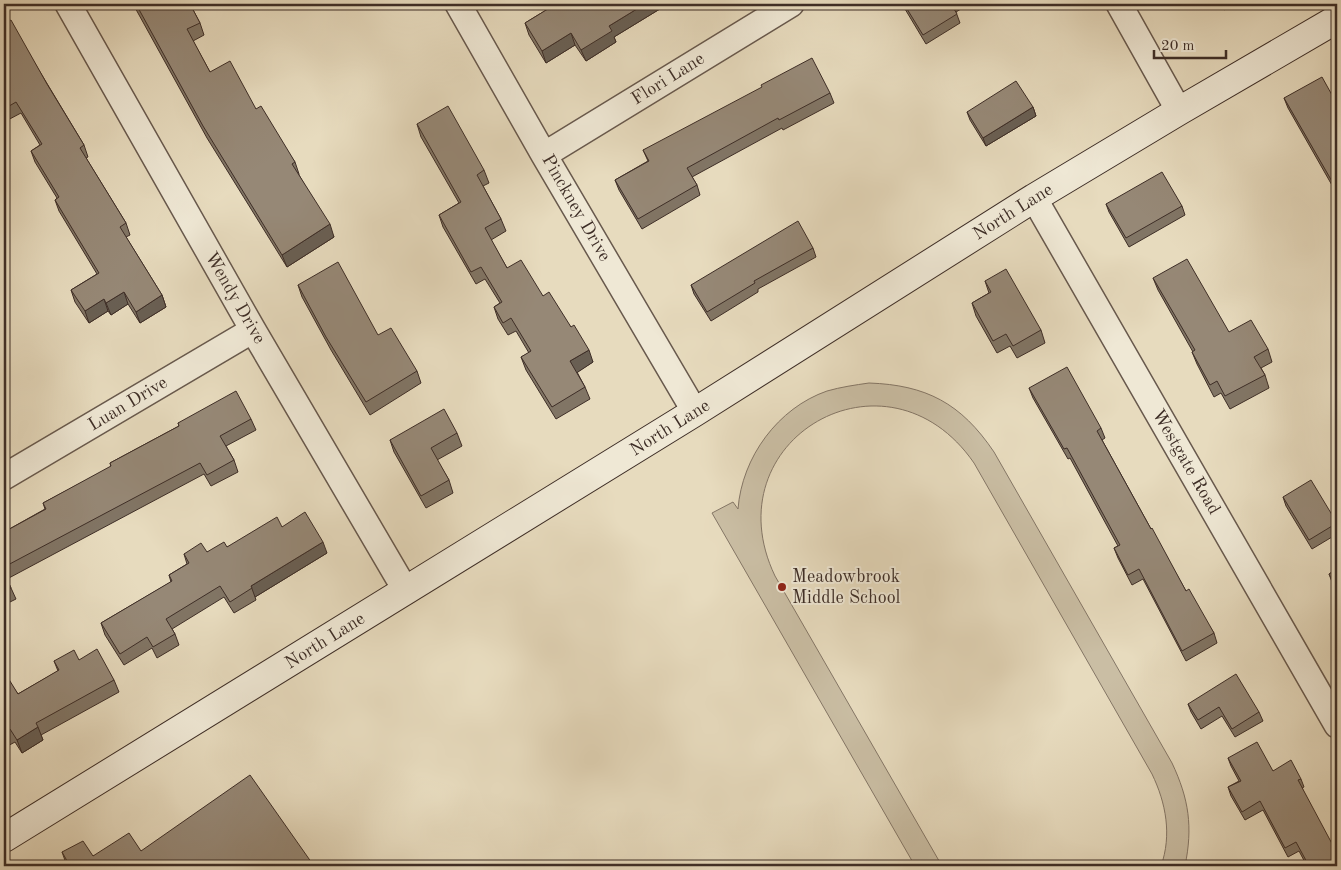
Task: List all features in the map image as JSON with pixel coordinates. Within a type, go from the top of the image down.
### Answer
[{"type":"street","name":"Wendy Drive","points":[[68,4],[253,330],[406,591]]},
{"type":"street","name":"Pinckney Drive","points":[[458,4],[695,412]]},
{"type":"street","name":"Flori Lane","points":[[544,155],[790,4]]},
{"type":"street","points":[[1119,4],[1179,110]]},
{"type":"street","name":"North Lane","points":[[4,838],[695,412],[1034,198],[1179,110],[1337,19]]},
{"type":"street","name":"Westgate Road","points":[[1034,198],[1337,725]]},
{"type":"street","name":"Luan Drive","points":[[4,478],[253,330]]},
{"type":"shaded area","points":[[869,383],[908,388],[940,400],[955,409],[969,421],[994,452],[1178,776],[1188,813],[1189,839],[1185,866],[1161,866],[1166,843],[1166,819],[1161,796],[1152,774],[974,463],[938,426],[897,408],[856,408],[818,421],[786,447],[766,483],[761,527],[775,576],[942,866],[915,866],[712,513],[733,502],[738,509],[741,490],[755,453],[778,422],[793,409],[827,391]]},
{"type":"building","points":[[136,4],[190,4],[200,23],[187,29],[210,72],[230,61],[256,109],[261,106],[295,162],[292,164],[330,224],[282,255],[203,126]]},
{"type":"building","points":[[556,4],[645,4],[609,26],[612,31],[581,50],[571,33],[542,51],[525,23]]},
{"type":"building","points":[[904,4],[951,4],[957,14],[923,35]]},
{"type":"building","points":[[4,12],[9,21],[11,20],[84,145],[80,148],[126,223],[120,227],[162,295],[136,312],[124,292],[106,303],[104,299],[85,311],[71,290],[99,273],[55,200],[59,197],[31,151],[42,144],[16,102],[4,109]]},
{"type":"building","points":[[812,58],[830,93],[779,120],[778,118],[687,168],[697,185],[638,219],[615,180],[649,161],[643,150],[762,87],[761,85]]},
{"type":"building","points":[[1322,77],[1337,104],[1337,190],[1284,98]]},
{"type":"building","points":[[1016,81],[1033,107],[983,138],[967,112]]},
{"type":"building","points":[[448,106],[484,170],[477,175],[501,219],[485,228],[507,268],[521,260],[543,296],[549,292],[571,327],[574,325],[589,350],[570,361],[585,387],[552,407],[521,357],[531,351],[511,318],[503,323],[494,307],[502,302],[481,267],[471,272],[439,215],[461,202],[417,124]]},
{"type":"building","points":[[1162,172],[1182,206],[1126,238],[1106,204]]},
{"type":"building","points":[[798,221],[813,248],[754,281],[755,283],[707,312],[691,285]]},
{"type":"building","points":[[1187,259],[1229,332],[1251,320],[1268,349],[1254,357],[1265,375],[1225,396],[1217,381],[1210,385],[1192,352],[1195,350],[1153,278]]},
{"type":"building","points":[[338,262],[378,335],[391,328],[417,371],[366,402],[326,337],[298,285]]},
{"type":"building","points":[[1006,269],[1041,330],[1013,346],[1006,334],[993,341],[972,303],[991,292],[985,281]]},
{"type":"building","points":[[1067,367],[1101,428],[1097,431],[1151,529],[1186,591],[1189,589],[1214,633],[1182,651],[1139,569],[1128,575],[1114,548],[1120,545],[1067,448],[1064,449],[1029,388]]},
{"type":"building","points":[[236,391],[251,419],[220,436],[234,460],[207,475],[200,463],[4,567],[4,532],[46,509],[43,503],[111,466],[110,463],[179,426],[178,423]]},
{"type":"building","points":[[444,409],[457,433],[431,448],[449,480],[421,496],[390,440]]},
{"type":"building","points":[[1311,480],[1337,523],[1309,540],[1283,497]]},
{"type":"building","points":[[305,512],[323,542],[251,586],[252,588],[230,602],[220,586],[166,619],[175,634],[153,647],[147,637],[120,654],[101,623],[172,581],[169,575],[189,563],[184,554],[201,543],[207,552],[224,542],[227,547],[277,517],[282,527]]},
{"type":"building","points":[[1337,569],[1337,590],[1329,574]]},
{"type":"building","points":[[4,573],[11,588],[4,592]]},
{"type":"building","points":[[97,649],[114,680],[36,723],[38,727],[17,740],[10,729],[4,733],[5,673],[18,694],[59,670],[54,661],[74,650],[79,660]]},
{"type":"building","points":[[1236,674],[1259,712],[1232,729],[1219,707],[1198,720],[1188,704]]},
{"type":"building","points":[[1257,742],[1273,771],[1291,760],[1301,779],[1298,780],[1337,853],[1337,866],[1309,866],[1296,842],[1285,848],[1260,801],[1242,812],[1228,787],[1241,781],[1228,758]]},
{"type":"building","points":[[250,775],[314,866],[70,866],[62,852],[83,841],[93,856],[129,833],[141,851]]},
{"type":"place","name":"Meadowbrook Middle School","points":[[782,587]]}]
